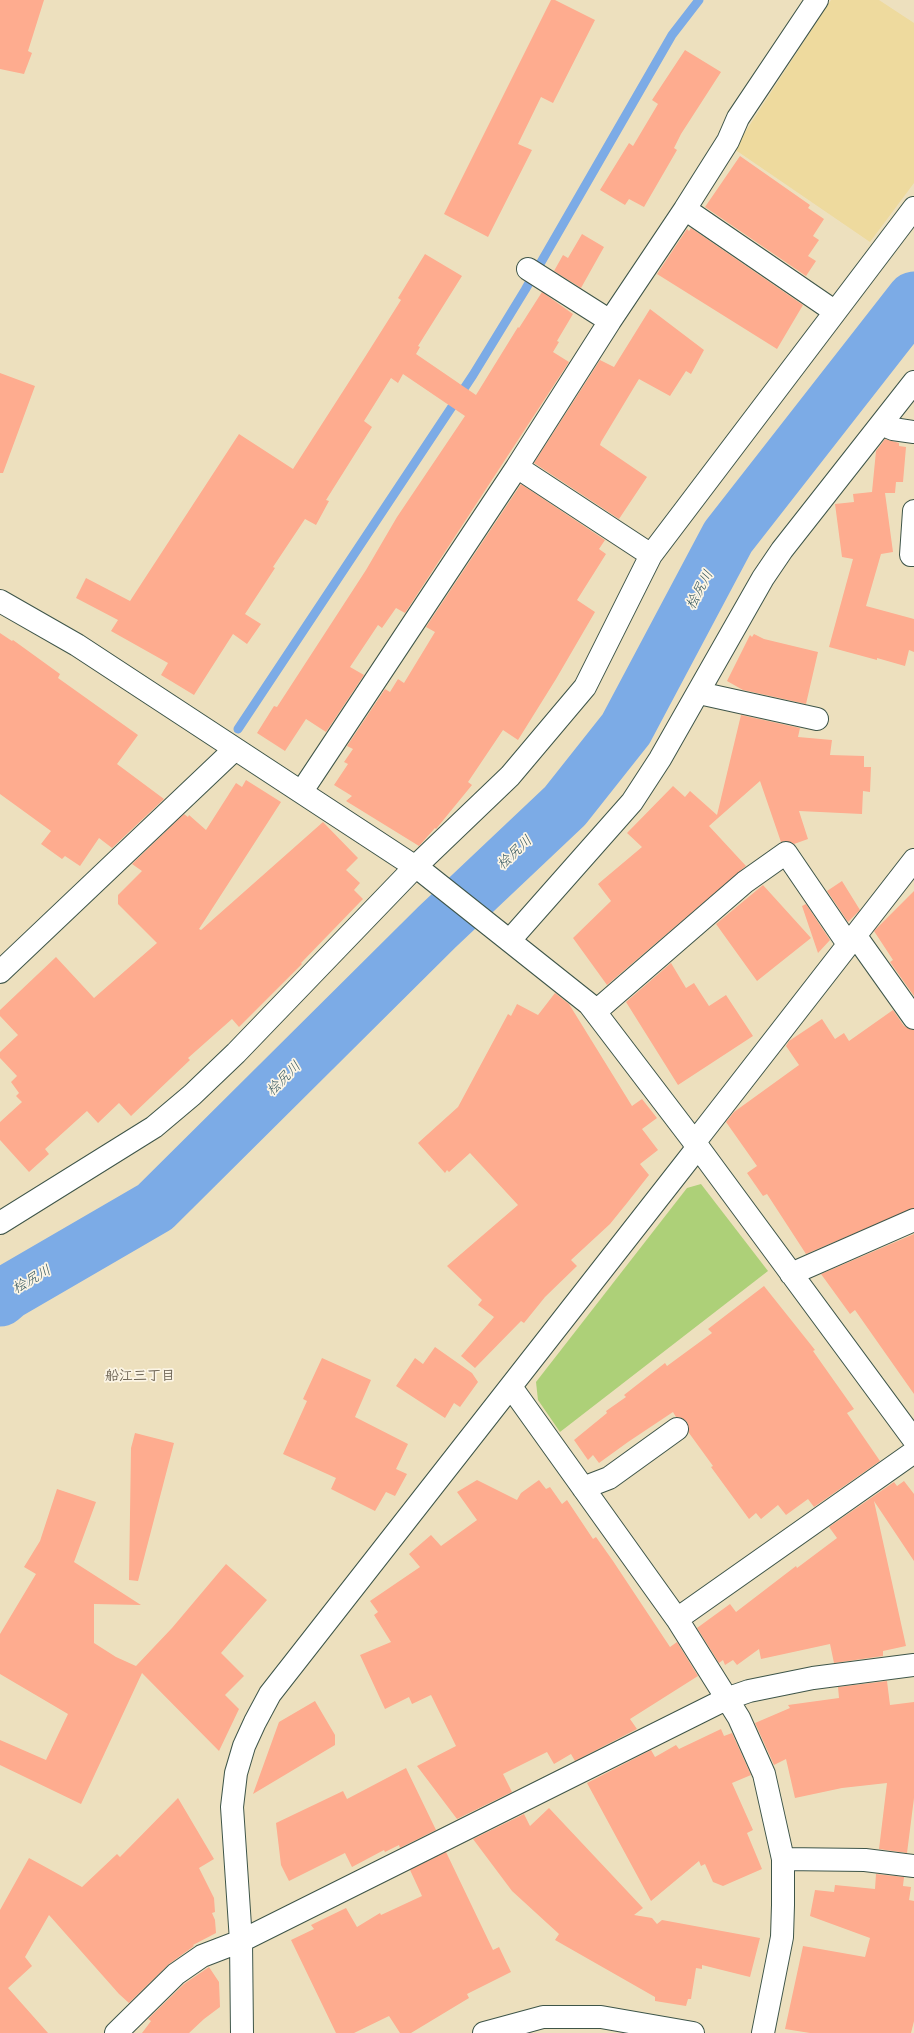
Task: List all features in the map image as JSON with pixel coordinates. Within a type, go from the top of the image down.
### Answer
[{"type":"street","points":[[302,792],[517,467],[610,321],[685,209],[728,141],[738,118],[817,0]]},
{"type":"street","points":[[0,1223],[154,1127],[192,1095],[236,1053],[510,776],[585,687],[651,555],[834,311],[914,208]]},
{"type":"street","points":[[685,209],[834,311]]},
{"type":"street","points":[[536,275],[610,321]]},
{"type":"street","points":[[506,936],[632,802],[660,759],[763,578],[778,555],[914,382]]},
{"type":"street","points":[[880,424],[893,429],[914,432]]},
{"type":"street","points":[[517,467],[651,555]]},
{"type":"street","points":[[914,511],[910,555],[914,555]]},
{"type":"street","points":[[0,601],[76,644],[419,869],[506,936],[589,1004],[696,1145],[914,1440]]},
{"type":"street","points":[[699,692],[817,720]]},
{"type":"street","points":[[0,972],[235,749]]},
{"type":"street","points":[[595,1012],[745,882],[786,853],[914,1018]]},
{"type":"street","points":[[242,2033],[241,1941],[232,1807],[236,1773],[244,1746],[270,1694],[511,1387],[914,860]]},
{"type":"street","points":[[791,1274],[914,1220]]},
{"type":"street","points":[[511,1387],[677,1619],[739,1718],[764,1774],[783,1859],[782,1937],[763,2033]]},
{"type":"street","points":[[583,1488],[610,1478],[677,1429]]},
{"type":"street","points":[[677,1619],[914,1452]]},
{"type":"street","points":[[116,2033],[176,1974],[202,1956],[241,1941],[726,1699],[749,1691],[813,1678],[914,1665]]},
{"type":"street","points":[[783,1859],[865,1860],[914,1866]]},
{"type":"street","points":[[484,2033],[543,2017],[568,2017],[607,2018],[693,2033]]},
{"type":"green space","points":[[701,1184],[768,1271],[560,1432],[538,1400],[536,1382],[687,1188]]},
{"type":"sand","points":[[831,0],[879,0],[914,23],[914,183],[870,242],[734,149]]},
{"type":"building","points":[[0,0],[44,0],[28,51],[32,53],[24,74],[0,69]]},
{"type":"building","points":[[551,0],[555,0],[595,20],[553,103],[541,97],[518,144],[532,150],[488,237],[444,214]]},
{"type":"building","points":[[685,50],[721,72],[681,134],[674,148],[677,150],[644,207],[629,199],[625,205],[600,190],[629,143],[633,146],[658,104],[652,100]]},
{"type":"building","points":[[740,156],[810,205],[808,208],[824,219],[813,236],[819,240],[808,256],[816,261],[806,276],[705,207]]},
{"type":"building","points":[[691,228],[803,305],[777,349],[657,274],[687,229],[689,231]]},
{"type":"building","points":[[582,234],[604,247],[581,288],[554,271],[563,255],[568,258]]},
{"type":"building","points":[[425,254],[462,276],[418,346],[420,347],[416,354],[476,395],[518,327],[519,328],[542,292],[573,314],[557,341],[559,342],[553,352],[569,362],[405,613],[396,608],[382,628],[378,625],[350,667],[364,675],[326,732],[306,719],[285,751],[257,733],[274,706],[277,707],[366,570],[397,517],[465,416],[403,374],[398,383],[391,378],[364,421],[372,427],[326,500],[329,501],[316,525],[305,519],[273,567],[275,568],[245,614],[261,624],[247,644],[233,634],[194,695],[161,675],[168,663],[111,631],[118,620],[76,598],[86,578],[130,601],[239,434],[293,469],[401,300],[398,298]]},
{"type":"building","points":[[650,309],[704,350],[691,374],[686,371],[670,396],[639,379],[601,442],[600,445],[647,477],[619,519],[534,463],[600,360],[614,367]]},
{"type":"building","points":[[0,373],[35,386],[3,473],[0,473]]},
{"type":"building","points":[[885,439],[899,443],[899,446],[906,447],[903,482],[896,482],[895,493],[885,493],[893,552],[881,554],[866,606],[914,619],[914,652],[909,650],[905,666],[829,647],[853,559],[842,557],[835,504],[854,502],[853,494],[872,492],[876,451]]},
{"type":"building","points":[[521,484],[605,540],[599,549],[606,554],[577,600],[595,612],[518,740],[503,730],[468,782],[472,785],[436,829],[435,828],[419,846],[346,801],[352,796],[334,785],[348,764],[344,762],[353,749],[347,746],[385,689],[390,692],[398,679],[404,683],[435,632],[426,627]]},
{"type":"building","points":[[0,633],[12,641],[13,640],[60,674],[58,678],[138,735],[117,764],[164,799],[112,848],[99,838],[80,866],[65,856],[62,859],[41,844],[51,831],[0,794]]},
{"type":"building","points":[[754,634],[764,639],[818,652],[806,704],[743,690],[727,681],[750,635],[752,637]]},
{"type":"building","points":[[741,715],[800,728],[798,737],[832,740],[830,755],[864,756],[864,767],[871,767],[870,792],[863,791],[862,814],[799,811],[808,839],[794,844],[785,841],[781,842],[760,781],[709,826],[746,866],[607,985],[573,938],[611,901],[598,884],[642,847],[627,833],[673,786],[685,797],[690,791],[717,815]]},
{"type":"building","points":[[246,780],[281,802],[199,929],[201,930],[323,822],[358,858],[346,870],[360,883],[354,890],[363,899],[301,963],[302,964],[239,1027],[232,1019],[188,1058],[190,1060],[131,1116],[119,1103],[98,1123],[87,1111],[45,1149],[49,1154],[29,1172],[0,1140],[0,1122],[22,1102],[16,1096],[19,1093],[11,1082],[17,1076],[0,1058],[0,1052],[18,1035],[0,1016],[0,1010],[56,957],[94,998],[157,943],[118,904],[118,895],[142,871],[132,864],[184,814],[188,817],[189,815],[206,830],[236,783],[242,787]]},
{"type":"building","points":[[842,881],[860,910],[848,922],[827,891]]},
{"type":"building","points":[[763,885],[811,938],[757,981],[716,924]]},
{"type":"building","points":[[914,891],[914,996],[890,962],[893,960],[874,931]]},
{"type":"building","points":[[806,904],[830,940],[818,953],[802,906]]},
{"type":"building","points":[[671,963],[686,988],[694,983],[709,1006],[726,995],[753,1036],[678,1085],[626,1002]]},
{"type":"building","points":[[555,993],[569,1004],[632,1106],[642,1099],[657,1118],[642,1129],[658,1150],[640,1164],[649,1175],[627,1203],[610,1224],[571,1260],[577,1266],[545,1297],[524,1323],[521,1321],[475,1368],[461,1356],[494,1317],[478,1305],[482,1300],[447,1266],[518,1205],[470,1153],[449,1172],[447,1170],[445,1173],[418,1143],[458,1107],[508,1014],[511,1016],[517,1004],[538,1015]]},
{"type":"building","points":[[893,1010],[904,1026],[914,1030],[914,1208],[806,1254],[767,1194],[763,1196],[747,1173],[757,1166],[726,1122],[734,1112],[799,1065],[786,1046],[789,1041],[822,1019],[835,1039],[844,1033],[849,1041]]},
{"type":"building","points":[[914,1234],[914,1394],[855,1310],[850,1314],[821,1274]]},
{"type":"building","points":[[764,1286],[815,1350],[813,1351],[854,1409],[847,1413],[880,1461],[814,1507],[808,1499],[786,1515],[778,1505],[761,1519],[756,1513],[749,1519],[711,1467],[713,1466],[689,1433],[687,1422],[682,1418],[676,1417],[673,1412],[599,1463],[593,1455],[588,1460],[574,1440],[607,1413],[606,1411],[626,1397],[624,1395],[665,1363],[667,1366],[712,1333],[708,1329]]},
{"type":"building","points":[[435,1347],[472,1373],[478,1382],[460,1407],[454,1403],[445,1418],[396,1386],[415,1358],[423,1364]]},
{"type":"building","points":[[322,1358],[371,1380],[355,1417],[408,1444],[396,1469],[407,1474],[395,1496],[386,1492],[375,1511],[331,1489],[336,1478],[283,1454],[307,1401],[303,1399]]},
{"type":"building","points":[[135,1433],[174,1443],[138,1581],[129,1580],[131,1448]]},
{"type":"building","points":[[477,1480],[517,1500],[521,1493],[539,1480],[546,1489],[550,1487],[562,1504],[567,1500],[593,1539],[596,1537],[613,1561],[670,1647],[677,1642],[698,1676],[630,1719],[637,1729],[575,1761],[571,1754],[554,1764],[547,1752],[503,1774],[512,1792],[457,1819],[417,1766],[456,1746],[431,1695],[412,1704],[409,1697],[385,1709],[360,1655],[391,1642],[374,1615],[378,1612],[370,1601],[420,1567],[409,1554],[431,1535],[441,1546],[477,1520],[457,1492]]},
{"type":"building","points":[[904,1481],[914,1494],[914,1561],[874,1501],[906,1646],[883,1651],[883,1656],[834,1663],[830,1644],[761,1659],[759,1649],[737,1665],[733,1660],[725,1665],[723,1660],[719,1663],[697,1628],[730,1604],[736,1612],[796,1566],[797,1568],[837,1538],[829,1527],[894,1482],[897,1486]]},
{"type":"building","points":[[57,1489],[96,1502],[74,1562],[141,1605],[94,1604],[94,1643],[116,1657],[136,1666],[172,1628],[226,1564],[267,1600],[221,1653],[244,1676],[225,1695],[239,1709],[219,1751],[142,1673],[81,1804],[0,1765],[0,1740],[46,1760],[68,1714],[0,1674],[0,1634],[36,1574],[24,1567],[40,1541]]},
{"type":"building","points":[[887,1681],[890,1705],[914,1702],[914,1798],[907,1853],[879,1849],[887,1783],[842,1788],[795,1798],[786,1759],[774,1765],[755,1723],[790,1708],[788,1705],[839,1698],[838,1687]]},
{"type":"building","points":[[315,1701],[335,1735],[335,1745],[253,1794],[279,1722]]},
{"type":"building","points":[[721,1729],[724,1736],[732,1733],[751,1775],[732,1783],[753,1830],[747,1833],[762,1869],[723,1886],[713,1882],[705,1864],[701,1866],[699,1861],[651,1901],[587,1783],[651,1750],[655,1757],[676,1745],[679,1749]]},
{"type":"building","points":[[406,1768],[436,1830],[400,1848],[399,1845],[385,1852],[384,1850],[352,1867],[345,1853],[289,1881],[281,1865],[276,1823],[343,1791],[347,1799]]},
{"type":"building","points":[[178,1798],[214,1859],[199,1868],[214,1898],[215,1912],[212,1913],[215,1920],[216,1933],[193,1945],[194,1946],[169,1964],[129,2003],[119,1994],[49,1915],[25,1957],[32,1966],[8,1988],[48,2033],[0,2033],[0,1910],[29,1858],[82,1887],[117,1854],[120,1857]]},
{"type":"building","points":[[549,1808],[643,1908],[634,1915],[652,1918],[657,1924],[662,1920],[760,1938],[750,1977],[702,1965],[702,1969],[696,1968],[691,1999],[688,1999],[686,2006],[655,2001],[655,1997],[555,1940],[559,1934],[512,1891],[473,1839],[524,1814],[530,1826]]},
{"type":"building","points":[[446,1852],[493,1950],[499,1947],[511,1972],[467,1994],[469,1998],[411,2033],[400,2033],[389,2016],[354,2033],[336,2033],[291,1940],[314,1929],[311,1925],[346,1908],[357,1927],[380,1913],[381,1915],[422,1896],[410,1870]]},
{"type":"building","points":[[876,1874],[904,1877],[903,1886],[911,1887],[909,1900],[914,1901],[914,2021],[911,2033],[810,2033],[785,2029],[803,1946],[865,1957],[870,1938],[810,1916],[815,1890],[834,1892],[835,1885],[875,1889]]},
{"type":"building","points":[[209,1967],[219,1982],[220,2007],[189,2033],[142,2033],[151,2021],[148,2019],[184,1984]]},
{"type":"waterway","points":[[238,729],[473,375],[525,290],[672,35],[699,0]]},
{"type":"waterway","name":"桧尻川","points":[[0,1299],[7,1293],[155,1207],[437,927],[565,806],[626,729],[728,537],[914,299]]},
{"type":"district","name":"船江三丁目","points":[[140,1376]]}]
